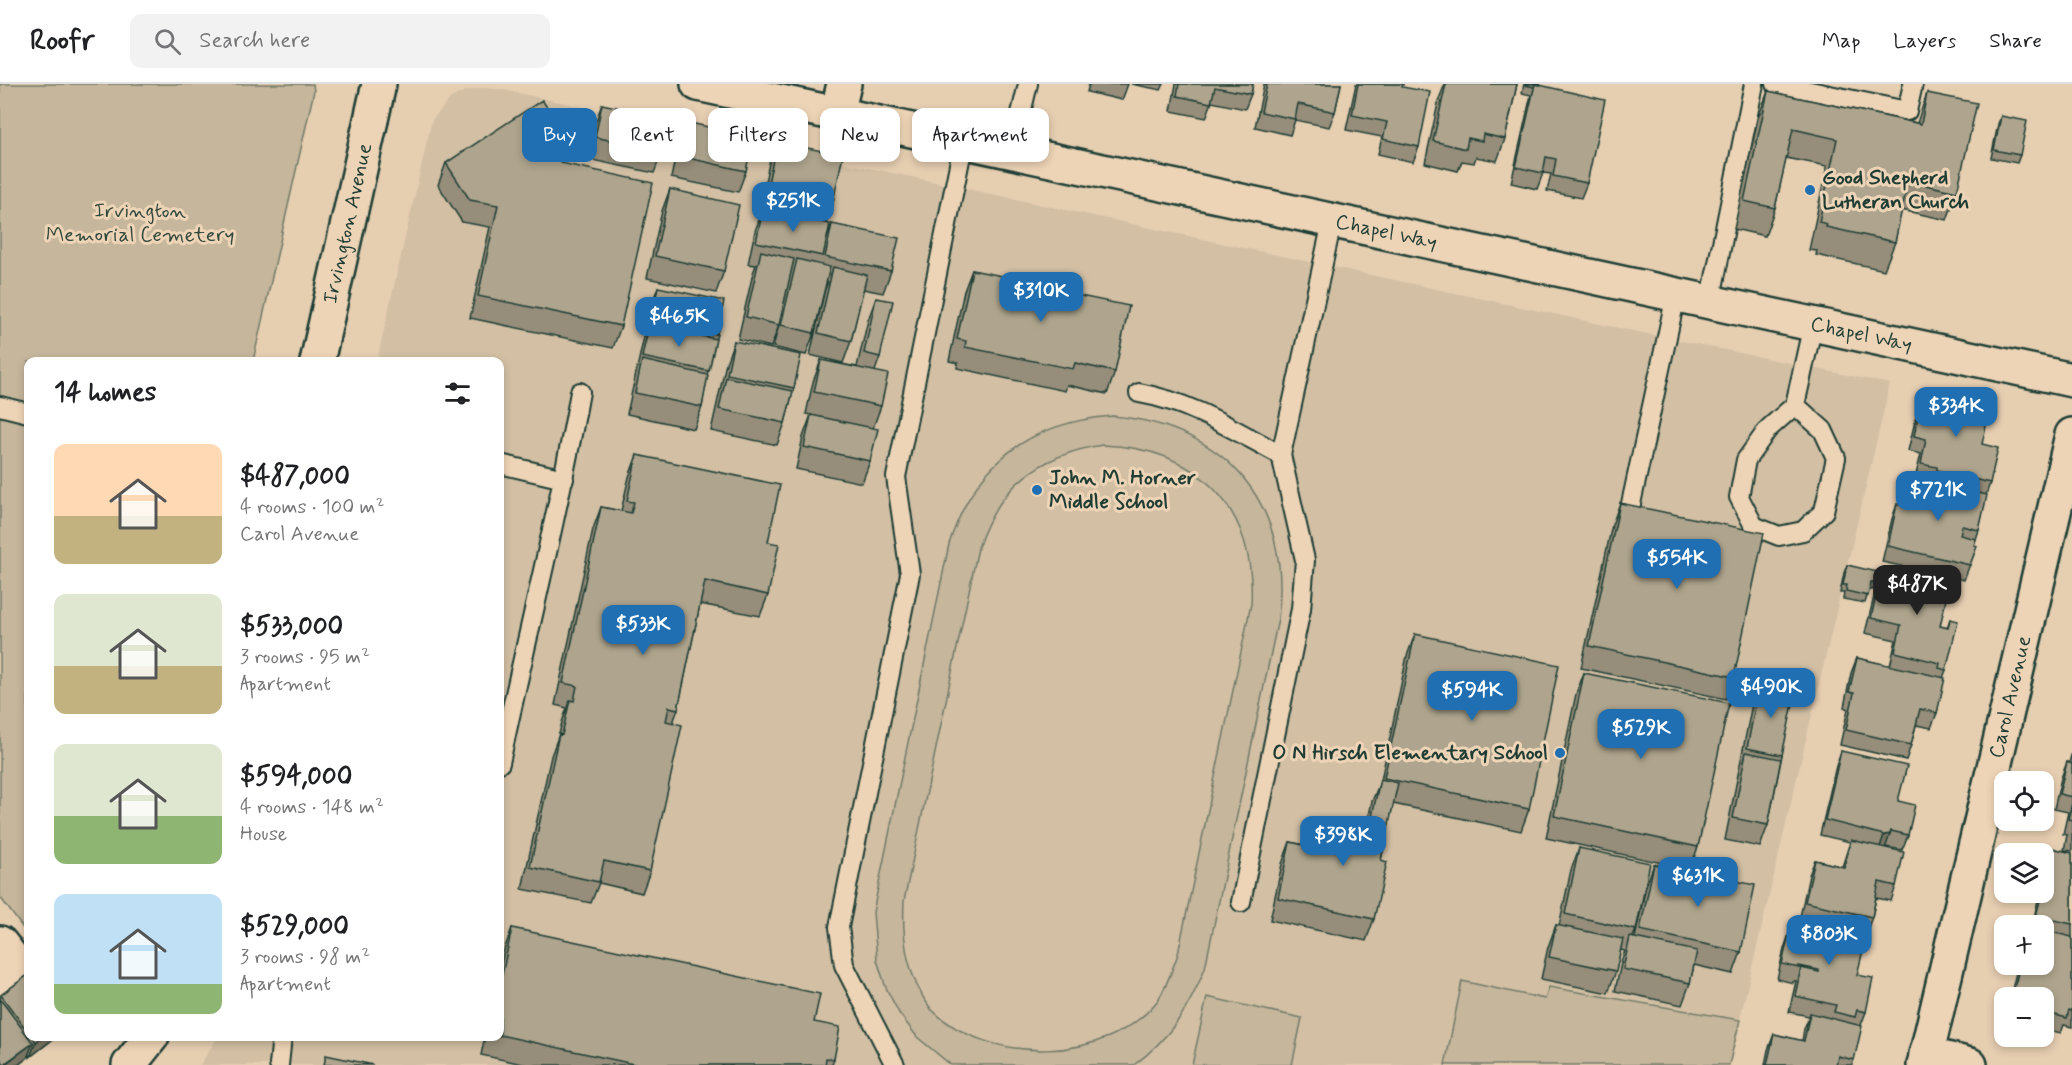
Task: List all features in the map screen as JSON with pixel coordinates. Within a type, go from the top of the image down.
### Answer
[{"type":"street","name":"Irvington Avenue","points":[[318,357],[379,84]]},
{"type":"street","name":"Chapel Way","points":[[698,84],[840,99],[912,123]]},
{"type":"street","name":"Chapel Way","points":[[1049,159],[2072,380]]},
{"type":"street","name":"Carol Avenue","points":[[1925,1060],[2072,435]]},
{"type":"street","points":[[129,1065],[148,1041]]},
{"type":"street","points":[[1925,1060],[1970,1065]]},
{"type":"lane","points":[[1022,108],[1028,84]]},
{"type":"lane","points":[[1710,303],[1754,84]]},
{"type":"lane","points":[[1776,84],[1907,111],[1913,84]]},
{"type":"lane","points":[[895,1065],[844,965],[839,927],[910,574],[896,477],[960,162]]},
{"type":"lane","points":[[1241,902],[1302,609],[1305,560],[1281,455],[1332,222]]},
{"type":"lane","points":[[1629,513],[1676,295]]},
{"type":"lane","points":[[1795,405],[1822,430],[1836,458],[1824,511],[1803,531],[1779,536],[1754,526],[1739,497],[1746,460],[1768,429],[1795,405],[1813,324]]},
{"type":"lane","points":[[504,744],[536,594],[564,479],[580,392]]},
{"type":"lane","points":[[1139,393],[1169,398],[1206,413],[1281,455]]},
{"type":"lane","points":[[0,406],[24,412]]},
{"type":"lane","points":[[504,466],[564,479]]},
{"type":"lane","points":[[279,1065],[281,1041]]},
{"type":"shaded area","name":"John M. Horner Middle School","points":[[480,88],[499,89],[588,108],[522,108],[522,162],[597,162],[597,110],[609,112],[609,162],[696,162],[696,131],[708,134],[708,162],[808,162],[808,155],[820,158],[820,162],[841,162],[1890,384],[1729,1065],[200,1065],[215,1041],[504,1041],[504,357],[378,357],[432,120],[451,98]]},
{"type":"green space","name":"Irvington Memorial Cemetery","points":[[0,84],[313,84],[314,91],[254,357],[24,357],[24,930],[0,897]]},
{"type":"green space","points":[[1113,416],[1153,423],[1189,436],[1219,455],[1244,478],[1262,507],[1275,541],[1280,578],[1278,619],[1205,968],[1192,997],[1177,1022],[1147,1055],[1134,1065],[951,1065],[917,1037],[899,1013],[886,988],[877,960],[873,912],[949,544],[960,515],[990,469],[1009,452],[1031,438],[1056,427]],"holes":[[[1102,445],[1136,449],[1166,457],[1193,471],[1214,489],[1231,512],[1243,539],[1250,569],[1251,604],[1178,954],[1161,995],[1136,1021],[1109,1037],[1079,1046],[1047,1050],[1014,1048],[983,1040],[955,1027],[931,1009],[911,971],[905,944],[904,901],[978,548],[986,526],[1009,491],[1040,466],[1079,450]]]},
{"type":"green space","points":[[1462,981],[1545,999],[1549,987],[1740,1020],[1729,1065],[1445,1065]]},
{"type":"green space","points":[[1207,997],[1302,1018],[1292,1065],[1192,1065]]},
{"type":"building","points":[[1179,84],[1253,84],[1251,94],[1215,87],[1211,103],[1177,96]]},
{"type":"building","points":[[1267,84],[1341,84],[1335,112],[1298,104],[1295,119],[1261,112]]},
{"type":"building","points":[[1358,84],[1403,84],[1402,87],[1430,92],[1419,147],[1383,139],[1387,122],[1352,115]]},
{"type":"building","points":[[1446,84],[1517,84],[1505,139],[1483,134],[1482,141],[1468,138],[1466,149],[1433,141]]},
{"type":"building","points":[[1535,84],[1605,100],[1587,183],[1553,176],[1556,159],[1546,157],[1543,173],[1516,167]]},
{"type":"building","points":[[1768,91],[1921,124],[1927,93],[1977,103],[1957,192],[1908,181],[1895,242],[1826,227],[1827,224],[1819,222],[1837,139],[1793,129],[1775,208],[1744,201]]},
{"type":"building","points":[[542,100],[548,108],[530,108]]},
{"type":"building","points":[[602,104],[621,108],[609,108],[609,140],[597,137]]},
{"type":"building","points":[[522,113],[522,162],[561,162],[653,183],[621,326],[478,296],[498,205],[470,200],[446,163]]},
{"type":"building","points":[[2001,116],[2027,121],[2020,155],[1994,150]]},
{"type":"building","points":[[696,124],[708,127],[708,162],[748,162],[746,171],[696,160]]},
{"type":"building","points":[[808,148],[820,150],[820,162],[842,162],[832,207],[766,192],[773,162],[808,162]]},
{"type":"building","points":[[670,189],[739,205],[724,271],[655,256]]},
{"type":"building","points":[[763,209],[830,224],[823,256],[756,242]]},
{"type":"building","points":[[832,224],[899,238],[891,271],[825,257]]},
{"type":"building","points":[[761,251],[794,259],[779,325],[746,317]]},
{"type":"building","points":[[797,259],[830,267],[814,333],[781,325]]},
{"type":"building","points":[[833,267],[867,275],[851,341],[818,333]]},
{"type":"building","points":[[972,270],[1033,282],[1032,286],[1129,306],[1115,372],[1075,363],[1073,369],[965,347],[966,341],[957,339]]},
{"type":"building","points":[[658,287],[724,301],[717,334],[651,319]]},
{"type":"building","points":[[876,298],[893,301],[880,357],[864,353]]},
{"type":"building","points":[[649,325],[716,339],[709,371],[642,357]]},
{"type":"building","points":[[734,341],[801,355],[794,388],[727,374]]},
{"type":"building","points":[[642,360],[708,375],[702,407],[635,393]]},
{"type":"building","points":[[821,360],[888,374],[881,406],[814,392]]},
{"type":"building","points":[[726,377],[793,391],[785,423],[719,409]]},
{"type":"building","points":[[1923,393],[1990,408],[1982,444],[1998,448],[1990,483],[1921,464],[1926,439],[1914,436]]},
{"type":"building","points":[[811,415],[878,429],[870,461],[804,447]]},
{"type":"building","points":[[637,455],[780,485],[768,542],[779,544],[768,595],[705,581],[678,709],[669,707],[666,721],[682,725],[650,871],[604,861],[599,882],[530,867],[559,734],[562,735],[570,700],[574,701],[577,686],[563,683],[601,507],[631,513],[634,502],[627,501]]},
{"type":"building","points":[[1915,479],[1987,495],[1979,530],[1962,526],[1960,535],[1976,539],[1974,545],[1977,546],[1970,565],[1888,546],[1897,504],[1909,506]]},
{"type":"building","points":[[1620,503],[1764,533],[1734,677],[1589,646]]},
{"type":"building","points":[[1847,565],[1882,573],[1879,582],[1871,582],[1868,596],[1846,591],[1847,585],[1843,585]]},
{"type":"building","points":[[1909,571],[1943,579],[1940,589],[1948,591],[1940,626],[1948,628],[1950,619],[1958,621],[1946,670],[1939,668],[1940,663],[1895,652],[1901,625],[1871,618],[1881,575],[1906,581]]},
{"type":"building","points":[[1415,634],[1559,665],[1529,809],[1384,778]]},
{"type":"building","points":[[1857,658],[1945,678],[1937,713],[1920,709],[1911,745],[1846,730],[1854,693],[1849,692]]},
{"type":"building","points":[[1584,673],[1729,703],[1698,847],[1554,816]]},
{"type":"building","points":[[1760,682],[1796,690],[1782,755],[1747,748]]},
{"type":"building","points":[[1841,751],[1907,766],[1898,801],[1915,805],[1908,835],[1891,831],[1890,834],[1884,835],[1825,820]]},
{"type":"building","points":[[1746,752],[1781,759],[1768,825],[1733,818]]},
{"type":"building","points":[[2067,762],[2072,764],[2072,797],[2059,794]]},
{"type":"building","points":[[1380,779],[1398,783],[1381,860],[1387,862],[1374,919],[1278,898],[1290,842],[1331,851],[1332,844],[1360,850],[1363,839],[1367,840]]},
{"type":"building","points":[[2072,803],[2072,820],[2068,819]]},
{"type":"building","points":[[1851,840],[1904,852],[1896,886],[1879,882],[1872,917],[1805,902],[1815,860],[1844,867]]},
{"type":"building","points":[[1579,848],[1650,863],[1636,930],[1565,914]]},
{"type":"building","points":[[2054,848],[2072,853],[2072,924],[2054,920],[2054,915],[2036,915],[2039,903],[2054,903]]},
{"type":"building","points":[[1654,864],[1755,885],[1741,952],[1640,930]]},
{"type":"building","points":[[1805,915],[1827,920],[1825,929],[1866,938],[1857,975],[1873,978],[1866,1012],[1857,1010],[1855,1017],[1834,1012],[1836,1005],[1795,996],[1801,968],[1819,972],[1819,970],[1782,964],[1789,934],[1796,935],[1799,924],[1803,924]]},
{"type":"building","points":[[1556,925],[1623,939],[1616,971],[1549,957]]},
{"type":"building","points":[[512,928],[820,994],[814,1022],[840,1027],[834,1059],[826,1058],[825,1065],[638,1065],[504,1036],[504,965]]},
{"type":"building","points":[[2054,933],[2072,937],[2072,1011],[2069,1010],[2067,1018],[2054,1015],[2054,987],[2015,987],[2017,975],[2054,975]]},
{"type":"building","points":[[1630,937],[1697,951],[1690,983],[1623,969]]},
{"type":"building","points":[[24,978],[24,1027],[1,995]]},
{"type":"building","points":[[0,999],[24,1031],[24,1041],[33,1043],[4,1064],[0,1058]]},
{"type":"building","points":[[1810,1013],[1862,1026],[1854,1060],[1838,1056],[1836,1065],[1767,1065],[1774,1034],[1804,1041]]},
{"type":"building","points":[[326,1055],[373,1065],[324,1065]]},
{"type":"place","name":"Good Shepherd Lutheran Church","points":[[1810,190]]},
{"type":"place","name":"John M. Horner Middle School","points":[[1037,490]]},
{"type":"place","name":"O N Hirsch Elementary School","points":[[1560,753]]}]
